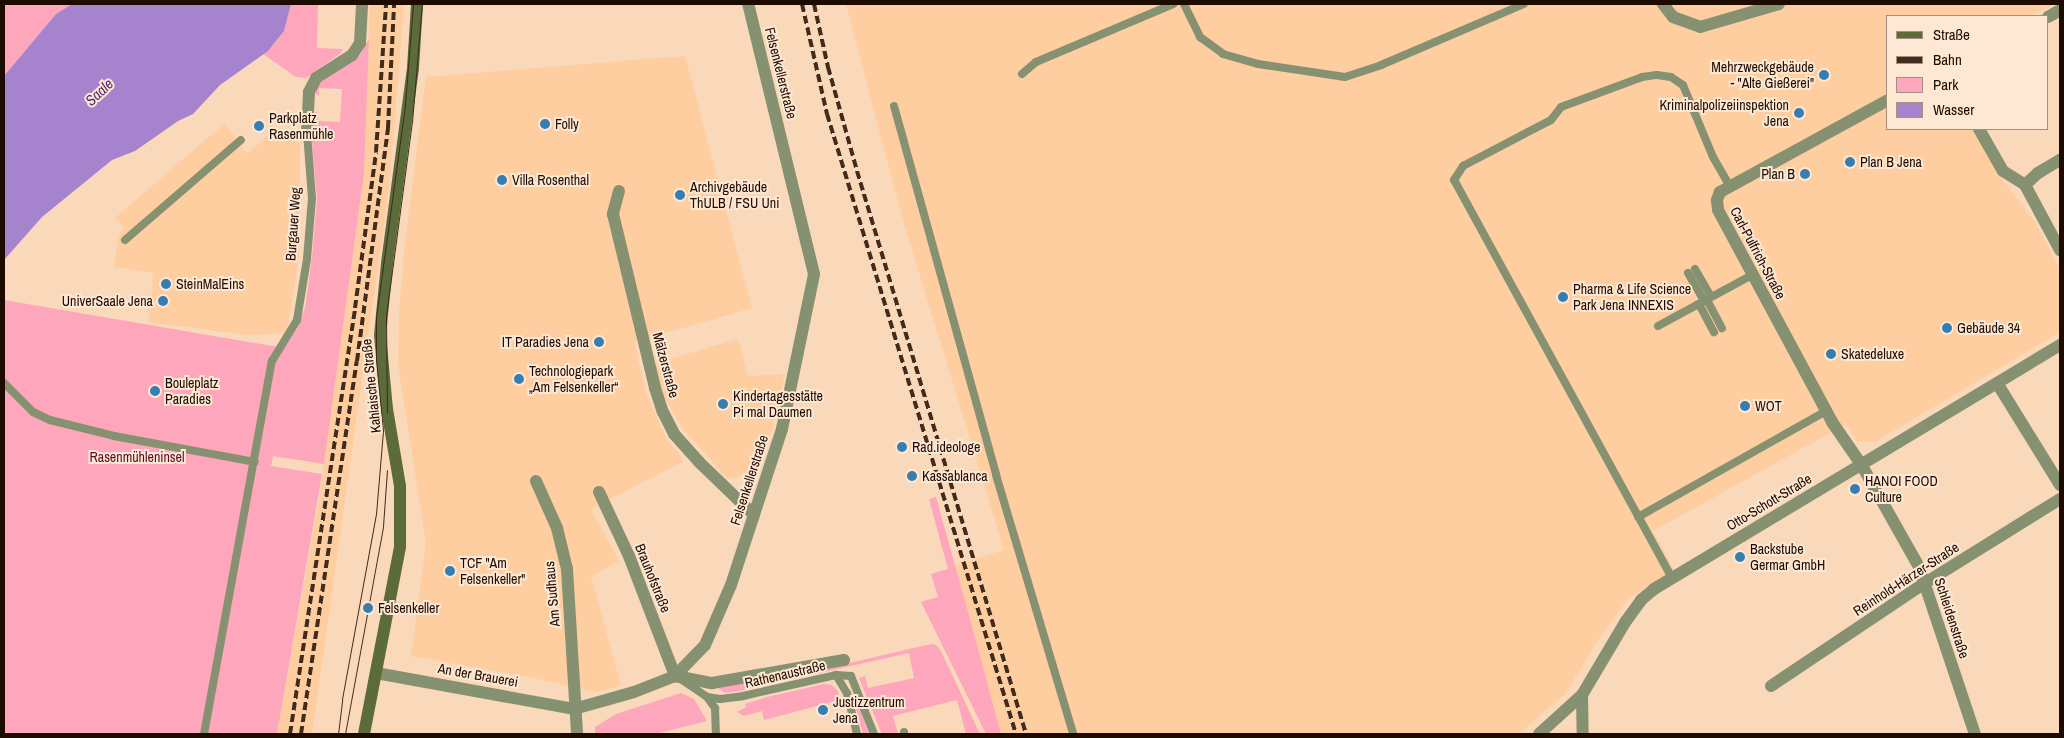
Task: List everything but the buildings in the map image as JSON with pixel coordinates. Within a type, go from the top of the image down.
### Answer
[{"type":"main road","name":"Kahlaische Straße","points":[[364,734],[400,547],[400,486],[387,409],[380,335],[387,263],[413,68],[416,4]]},
{"type":"street","name":"Burgauer Weg","points":[[307,133],[309,92],[316,78],[352,55],[360,43],[362,4]]},
{"type":"street","name":"Felsenkellerstraße","points":[[574,709],[634,692],[676,676],[705,645],[731,585],[782,429],[814,274],[748,4]]},
{"type":"street","points":[[1662,4],[1673,17],[1700,27],[1779,4]]},
{"type":"street","name":"Carl-Pulfrich-Straße","points":[[1861,464],[1826,411],[1718,210],[1717,200],[1720,192],[1886,101]]},
{"type":"street","points":[[1979,130],[2003,171],[2025,185],[2060,250]]},
{"type":"street","points":[[2025,185],[2038,173],[2060,160]]},
{"type":"street","name":"Mälzerstraße","points":[[620,191],[613,214],[655,388],[663,412],[674,434],[698,462],[754,515]]},
{"type":"street","name":"Otto-Schott-Straße","points":[[1539,734],[1582,695],[1626,621],[1641,600],[1654,589],[2060,345]]},
{"type":"street","points":[[1997,383],[2060,485]]},
{"type":"street","name":"Schleidenstraße","points":[[1861,464],[1919,567],[1975,734]]},
{"type":"street","name":"Am Sudhaus","points":[[536,481],[557,528],[567,569],[574,709]]},
{"type":"street","name":"Brauhofstraße","points":[[599,492],[629,556],[676,676]]},
{"type":"street","name":"Reinhold-Härzer-Straße","points":[[1771,686],[1925,583],[2060,500]]},
{"type":"street","points":[[676,676],[712,683],[844,660]]},
{"type":"street","name":"An der Brauerei","points":[[376,673],[574,709]]},
{"type":"street","points":[[1582,695],[1583,734]]},
{"type":"street","points":[[573,734],[574,709]]},
{"type":"street","points":[[574,709],[577,734]]},
{"type":"lane","points":[[1022,74],[1036,62],[1173,4]]},
{"type":"lane","points":[[1184,4],[1200,37],[1223,54],[1258,64],[1344,77],[1381,65],[1524,4]]},
{"type":"lane","points":[[1672,578],[1454,180],[1463,166],[1551,120],[1561,107],[1642,77],[1657,75],[1671,77],[1683,85],[1713,157],[1730,187]]},
{"type":"lane","points":[[894,106],[996,475],[1073,734]]},
{"type":"lane","name":"Burgauer Weg","points":[[204,734],[226,604],[272,361],[297,320],[306,268],[312,198],[307,133]]},
{"type":"lane","points":[[125,240],[241,140]]},
{"type":"lane","points":[[1692,271],[1705,301],[1714,332]]},
{"type":"lane","points":[[1658,326],[1752,275]]},
{"type":"lane","points":[[1705,301],[1722,328]]},
{"type":"lane","points":[[4,383],[33,412],[50,420],[114,436],[254,462]]},
{"type":"lane","points":[[1638,517],[1826,411]]},
{"type":"lane","points":[[836,675],[851,676],[874,734]]},
{"type":"lane","name":"Rathenaustraße","points":[[707,697],[720,699],[743,696],[836,675],[847,693],[857,734]]},
{"type":"lane","points":[[676,676],[707,697],[715,708],[716,734]]},
{"type":"shaded area","points":[[370,4],[404,4],[389,188],[312,734],[277,734],[320,494],[364,173]]},
{"type":"shaded area","points":[[846,4],[2055,4],[2032,15],[1886,15],[1886,130],[1973,130],[1998,174],[2036,223],[2060,270],[2060,332],[1875,442],[1857,441],[1846,424],[1653,531],[1674,569],[1628,599],[1598,640],[1565,694],[1518,734],[1001,734],[955,566],[1004,550],[902,217]]},
{"type":"shaded area","name":"Felsenkeller","points":[[685,56],[752,308],[634,342],[646,392],[656,416],[666,438],[684,461],[591,509],[619,561],[591,576],[621,686],[594,692],[534,678],[411,656],[426,543],[398,365],[399,314],[405,242],[426,77]]},
{"type":"shaded area","points":[[225,123],[247,154],[274,130],[283,140],[294,132],[300,144],[299,257],[287,333],[248,335],[148,322],[154,273],[114,267],[119,234],[125,228],[115,218]]},
{"type":"shaded area","name":"Kindertagesstätte Pi mal Daumen","points":[[738,339],[748,376],[785,374],[772,430],[753,486],[750,474],[728,479],[683,429],[663,395],[656,363]]},
{"type":"green space","points":[[5,4],[72,4],[56,14],[4,76]]},
{"type":"green space","points":[[291,4],[318,4],[317,48],[343,49],[341,53],[306,78],[296,77],[263,54],[268,51],[284,31]]},
{"type":"green space","name":"Rasenmühleninsel","points":[[369,39],[364,173],[324,464],[273,456],[271,466],[322,474],[277,734],[4,734],[4,300],[284,348],[298,326],[305,308],[312,257],[317,199],[312,143],[312,115],[318,111],[318,121],[340,122],[342,89],[319,88],[319,96],[316,94],[316,89],[320,83],[360,55]]},
{"type":"green space","points":[[936,497],[1001,734],[986,734],[921,602],[938,597],[931,574],[948,569],[929,499]]},
{"type":"green space","points":[[931,644],[936,645],[941,651],[980,734],[966,734],[957,700],[893,716],[898,734],[882,734],[859,678],[865,676],[868,688],[914,678],[909,653],[739,691],[725,693],[717,687],[819,670]]},
{"type":"green space","points":[[824,684],[832,685],[838,691],[840,700],[764,720],[762,711],[744,716],[737,712],[746,707],[745,704]]},
{"type":"green space","points":[[681,693],[694,699],[707,721],[655,734],[595,734],[595,727],[616,714]]},
{"type":"green space","points":[[853,698],[856,698],[869,734],[863,734]]},
{"type":"water","name":"Saale","points":[[72,4],[291,4],[284,31],[268,51],[220,85],[193,114],[178,121],[135,151],[112,160],[42,217],[4,260],[4,76],[56,14]]},
{"type":"tram line","points":[[338,734],[342,699],[376,514],[383,430],[376,360],[376,317],[405,104],[413,4]]},
{"type":"tram line","points":[[387,413],[386,316],[412,122],[422,4]]},
{"type":"tram line","points":[[345,734],[383,526],[387,470]]},
{"type":"railway","points":[[290,734],[355,308],[376,152],[386,4]]},
{"type":"railway","points":[[301,734],[357,361],[388,128],[394,4]]},
{"type":"railway","points":[[802,4],[827,114],[1016,734]]},
{"type":"railway","points":[[814,4],[828,67],[857,171],[1026,734]]},
{"type":"place","name":"Mehrzweckgebäude - \"Alte Gießerei\"","points":[[1824,75]]},
{"type":"place","name":"Kriminalpolizeiinspektion Jena","points":[[1799,113]]},
{"type":"place","name":"Folly","points":[[545,124]]},
{"type":"place","name":"Parkplatz Rasenmühle","points":[[259,126]]},
{"type":"place","name":"Plan B Jena","points":[[1850,162]]},
{"type":"place","name":"Plan B","points":[[1805,174]]},
{"type":"place","name":"Villa Rosenthal","points":[[502,180]]},
{"type":"place","name":"Archivgebäude ThULB / FSU Uni","points":[[680,195]]},
{"type":"place","name":"SteinMalEins","points":[[166,284]]},
{"type":"place","name":"Pharma & Life Science Park Jena INNEXIS","points":[[1563,297]]},
{"type":"place","name":"UniverSaale Jena","points":[[163,301]]},
{"type":"place","name":"Gebäude 34","points":[[1947,328]]},
{"type":"place","name":"IT Paradies Jena","points":[[599,342]]},
{"type":"place","name":"Skatedeluxe","points":[[1831,354]]},
{"type":"place","name":"Technologiepark „Am Felsenkeller“","points":[[519,379]]},
{"type":"place","name":"Bouleplatz Paradies","points":[[155,391]]},
{"type":"place","name":"Kindertagesstätte Pi mal Daumen","points":[[723,404]]},
{"type":"place","name":"WOT","points":[[1745,406]]},
{"type":"place","name":"Rad.ideologe","points":[[902,447]]},
{"type":"place","name":"Kassablanca","points":[[912,476]]},
{"type":"place","name":"HANOI FOOD Culture","points":[[1855,489]]},
{"type":"place","name":"Backstube Germar GmbH","points":[[1740,557]]},
{"type":"place","name":"TCF \"Am Felsenkeller\"","points":[[450,571]]},
{"type":"place","name":"Felsenkeller","points":[[368,608]]},
{"type":"place","name":"Justizzentrum Jena","points":[[823,710]]}]
